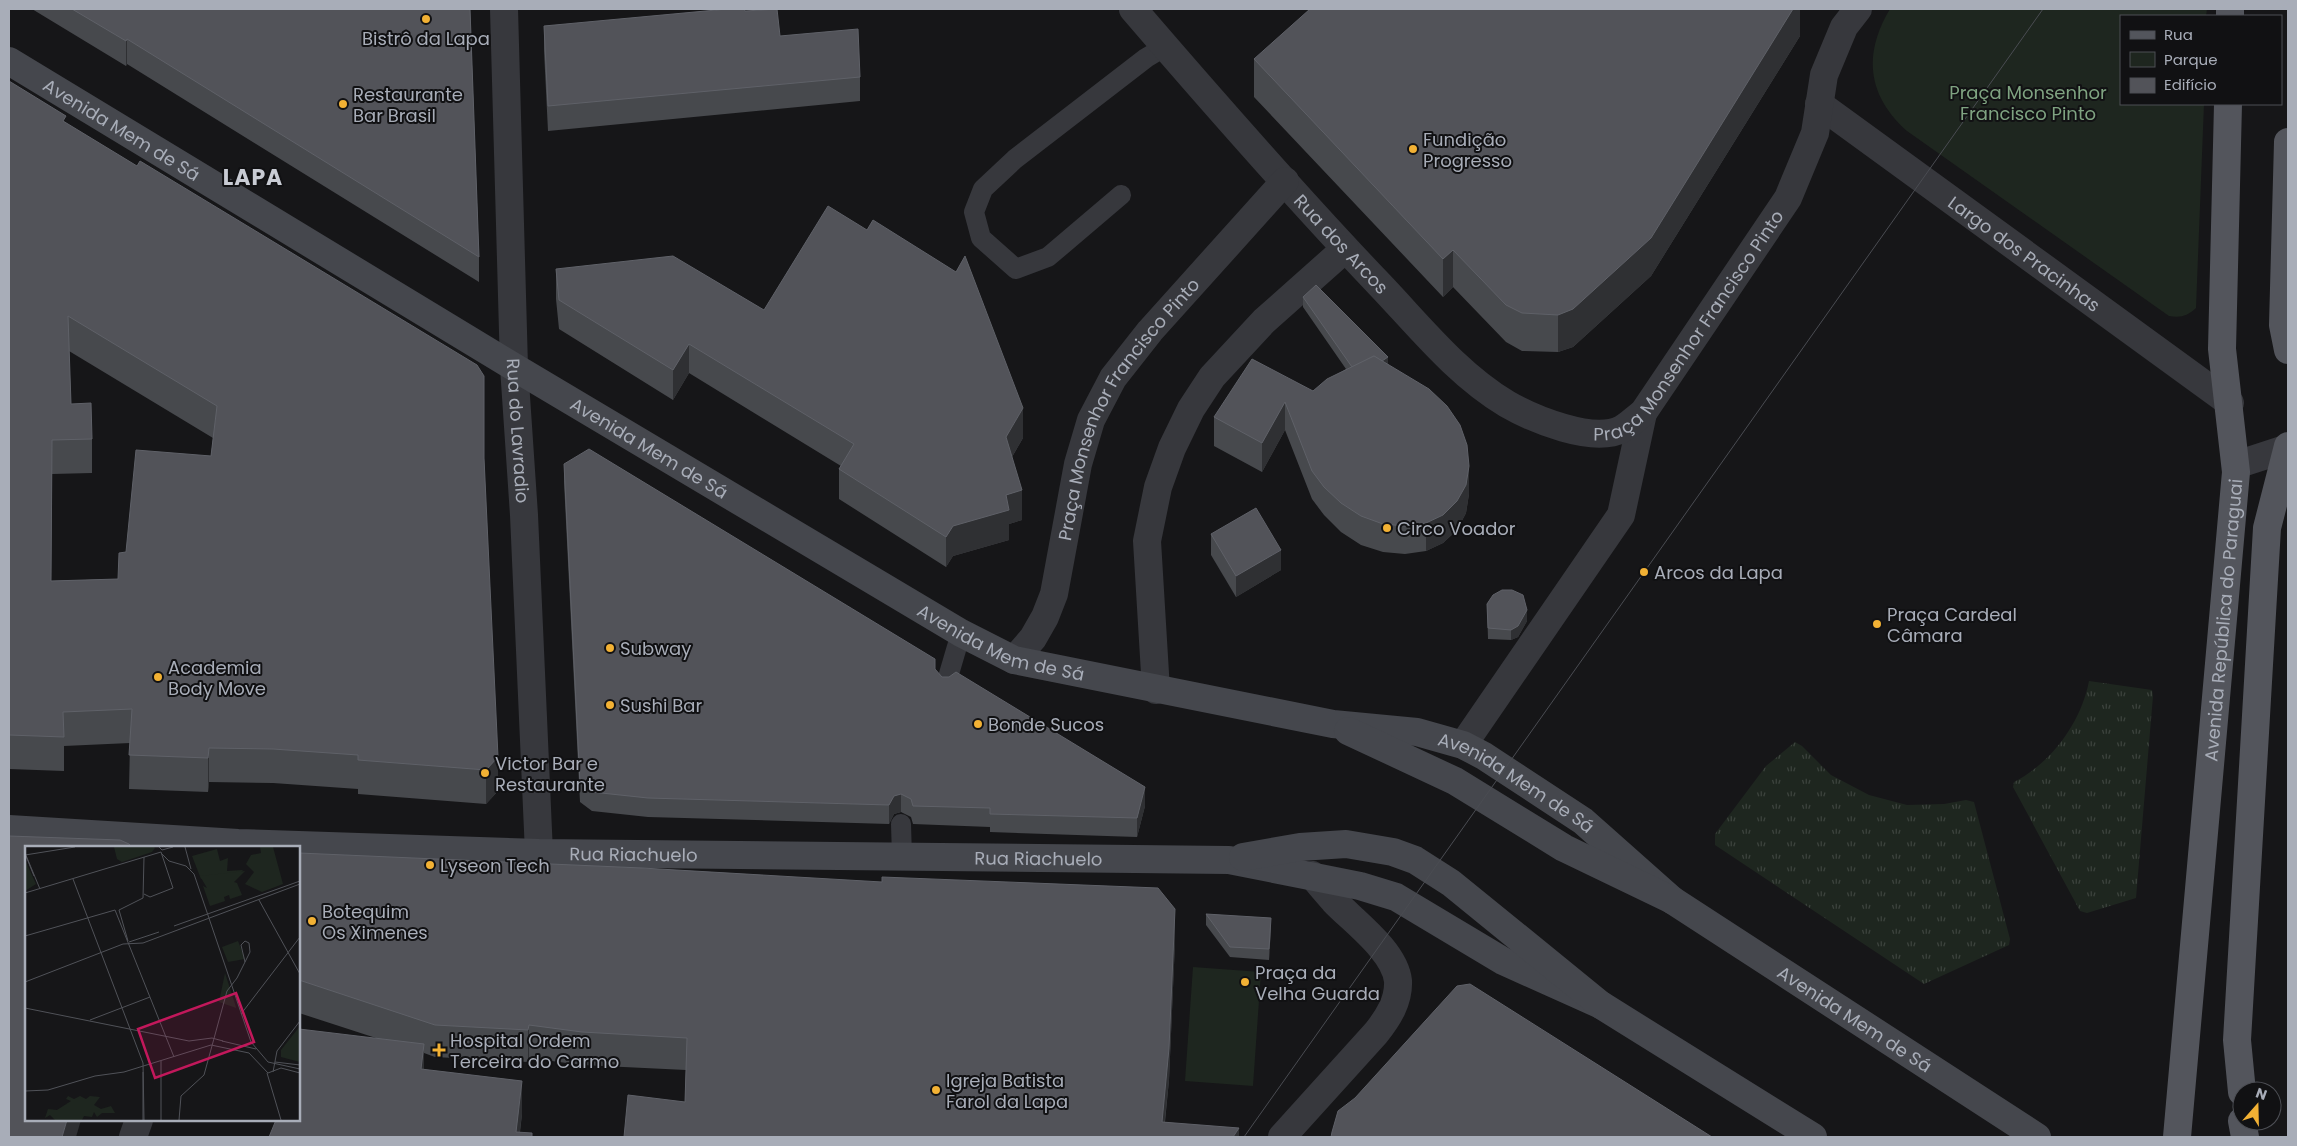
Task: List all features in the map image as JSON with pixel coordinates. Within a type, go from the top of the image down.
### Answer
[{"type":"main road","name":"Avenida Mem de Sá","points":[[9,61],[514,367],[962,633],[1014,660],[1333,724],[1417,732],[1463,745],[1484,756],[1599,833],[1672,900]]},
{"type":"main road","name":"Avenida República do Paraguai","points":[[2177,1137],[2236,469],[2230,403],[2222,349],[2228,105]]},
{"type":"main road","points":[[2287,335],[2288,142]]},
{"type":"main road","name":"Avenida República do Paraguai","points":[[2241,1081],[2237,1040],[2267,528],[2288,447]]},
{"type":"main road","points":[[2236,469],[2267,528]]},
{"type":"main road","name":"Avenida Mem de Sá","points":[[1333,724],[1456,781],[1564,848],[1672,900],[2037,1137]]},
{"type":"main road","name":"Rua Riachuelo","points":[[9,829],[276,846]]},
{"type":"main road","name":"Rua Riachuelo","points":[[1229,860],[1300,847],[1335,844],[1360,845],[1393,852],[1415,860],[1458,889],[1601,1005]]},
{"type":"main road","name":"Rua Riachuelo","points":[[300,847],[539,853],[1229,860],[1312,875]]},
{"type":"main road","points":[[1312,875],[1360,886],[1396,897],[1504,961],[1601,1005],[1813,1137]]},
{"type":"street","name":"Rua do Lavradio","points":[[504,9],[514,367],[524,516],[539,853]]},
{"type":"street","name":"Rua dos Arcos","points":[[1133,9],[1345,248],[1466,375],[1508,404],[1550,422],[1585,433]]},
{"type":"street","name":"Praça Monsenhor Francisco Pinto","points":[[1585,433],[1603,434],[1621,429],[1643,413],[1788,198],[1814,133],[1824,75],[1844,27],[1858,9]]},
{"type":"street","name":"Largo dos Pracinhas","points":[[1819,104],[2230,403]]},
{"type":"street","name":"Praça Monsenhor Francisco Pinto","points":[[1014,660],[1033,638],[1045,617],[1054,594],[1078,464],[1090,420],[1113,378],[1150,331],[1285,181]]},
{"type":"street","points":[[1156,690],[1147,541],[1158,487],[1172,448],[1192,409],[1212,377],[1264,321],[1345,248]]},
{"type":"street","points":[[1463,745],[1621,515],[1643,413]]},
{"type":"street","points":[[2236,469],[2288,447]]},
{"type":"street","points":[[1282,1137],[1376,1033],[1388,1017],[1396,998],[1398,980],[1391,962],[1366,929],[1336,902],[1312,875]]},
{"type":"street","points":[[133,1137],[139,1121]]},
{"type":"lane","points":[[1122,196],[1048,257],[1016,269],[981,238],[974,212],[983,189],[1015,159],[1146,58],[1166,46]]},
{"type":"lane","points":[[946,684],[962,633]]},
{"type":"lane","points":[[901,824],[902,857]]},
{"type":"green space","name":"Praça Monsenhor Francisco Pinto","points":[[1890,9],[2207,9],[2206,15],[2120,15],[2120,105],[2204,105],[2196,308],[2184,316],[2169,316],[1907,131],[1884,103],[1873,73],[1873,58],[1881,26]]},
{"type":"green space","points":[[2089,681],[2152,690],[2153,696],[2136,898],[2087,913],[2080,911],[2013,787],[2014,782],[2040,764],[2062,740],[2079,712]]},
{"type":"green space","points":[[1795,742],[1802,746],[1831,775],[1869,795],[1907,805],[1944,804],[1966,800],[1974,802],[2010,939],[2009,945],[1924,984],[1715,845],[1715,834],[1766,766]]},
{"type":"green space","points":[[1193,967],[1261,972],[1253,1086],[1185,1081]]},
{"type":"building","points":[[72,9],[470,9],[479,257],[127,39],[126,41]]},
{"type":"building","points":[[744,9],[745,11],[777,9],[780,36],[858,29],[860,77],[548,106],[544,26]]},
{"type":"building","points":[[1310,9],[1793,9],[1651,238],[1573,309],[1558,315],[1522,313],[1506,305],[1453,250],[1443,259],[1254,59]]},
{"type":"building","points":[[9,81],[66,116],[63,121],[137,166],[140,161],[477,365],[484,376],[484,458],[498,757],[486,770],[358,760],[358,755],[273,749],[209,748],[208,758],[129,755],[132,709],[63,712],[64,737],[9,735]],"holes":[[[68,316],[217,406],[211,456],[136,450],[126,552],[119,553],[118,579],[51,581],[52,440],[92,439],[91,403],[71,404]]]},
{"type":"building","points":[[828,206],[867,230],[873,220],[956,272],[965,256],[1023,408],[1006,437],[1022,490],[1006,495],[1009,510],[953,526],[946,537],[839,469],[854,444],[689,344],[673,370],[559,300],[556,269],[673,256],[764,310]]},
{"type":"building","points":[[1316,285],[1388,357],[1382,361],[1374,356],[1352,367],[1303,297]]},
{"type":"building","points":[[1374,356],[1429,389],[1447,406],[1460,425],[1467,445],[1469,466],[1466,485],[1457,501],[1443,515],[1426,523],[1405,526],[1383,524],[1361,516],[1341,503],[1324,487],[1312,471],[1285,402],[1262,443],[1214,417],[1252,359],[1313,391],[1327,379]]},
{"type":"building","points":[[589,449],[935,659],[935,669],[942,677],[949,677],[956,672],[1145,787],[1137,818],[990,814],[990,808],[913,806],[911,799],[901,794],[894,796],[889,805],[648,798],[592,792],[580,783],[564,464]]},
{"type":"building","points":[[1256,508],[1281,550],[1236,576],[1211,534]]},
{"type":"building","points":[[1502,590],[1512,590],[1523,595],[1527,610],[1518,626],[1511,630],[1488,628],[1487,604],[1493,595]]},
{"type":"building","points":[[9,836],[120,840],[131,846],[25,846],[25,1121],[67,1121],[62,1137],[9,1137]]},
{"type":"building","points":[[300,853],[642,868],[882,882],[882,877],[1158,888],[1175,909],[1169,1048],[1162,1122],[1239,1128],[1233,1137],[624,1137],[628,1095],[685,1102],[687,1038],[582,1032],[529,1025],[528,1030],[435,1025],[300,980]]},
{"type":"building","points":[[1206,914],[1271,918],[1269,949],[1230,947]]},
{"type":"building","points":[[1470,984],[1712,1137],[1331,1137],[1338,1111],[1355,1098],[1457,986]]},
{"type":"building","points":[[300,1029],[424,1044],[421,1069],[522,1081],[516,1132],[532,1133],[532,1137],[269,1137],[276,1121],[300,1121]]},
{"type":"tram line","points":[[1244,1137],[2043,9]]},
{"type":"place","name":"Bistrô da Lapa","points":[[426,19]]},
{"type":"place","name":"Restaurante Bar Brasil","points":[[343,104]]},
{"type":"place","name":"Fundição Progresso","points":[[1413,149]]},
{"type":"place","name":"Circo Voador","points":[[1387,528]]},
{"type":"place","name":"Arcos da Lapa","points":[[1644,572]]},
{"type":"place","name":"Praça Cardeal Câmara","points":[[1877,624]]},
{"type":"place","name":"Subway","points":[[610,648]]},
{"type":"place","name":"Academia Body Move","points":[[158,677]]},
{"type":"place","name":"Sushi Bar","points":[[610,705]]},
{"type":"place","name":"Bonde Sucos","points":[[978,724]]},
{"type":"place","name":"Victor Bar e Restaurante","points":[[485,773]]},
{"type":"place","name":"Lyseon Tech","points":[[430,865]]},
{"type":"place","name":"Botequim Os Ximenes","points":[[312,921]]},
{"type":"place","name":"Praça da Velha Guarda","points":[[1245,982]]},
{"type":"place","name":"Hospital Ordem Terceira do Carmo","points":[[439,1050]]},
{"type":"place","name":"Igreja Batista Farol da Lapa","points":[[936,1090]]},
{"type":"district","name":"LAPA","points":[[253,177]]}]
